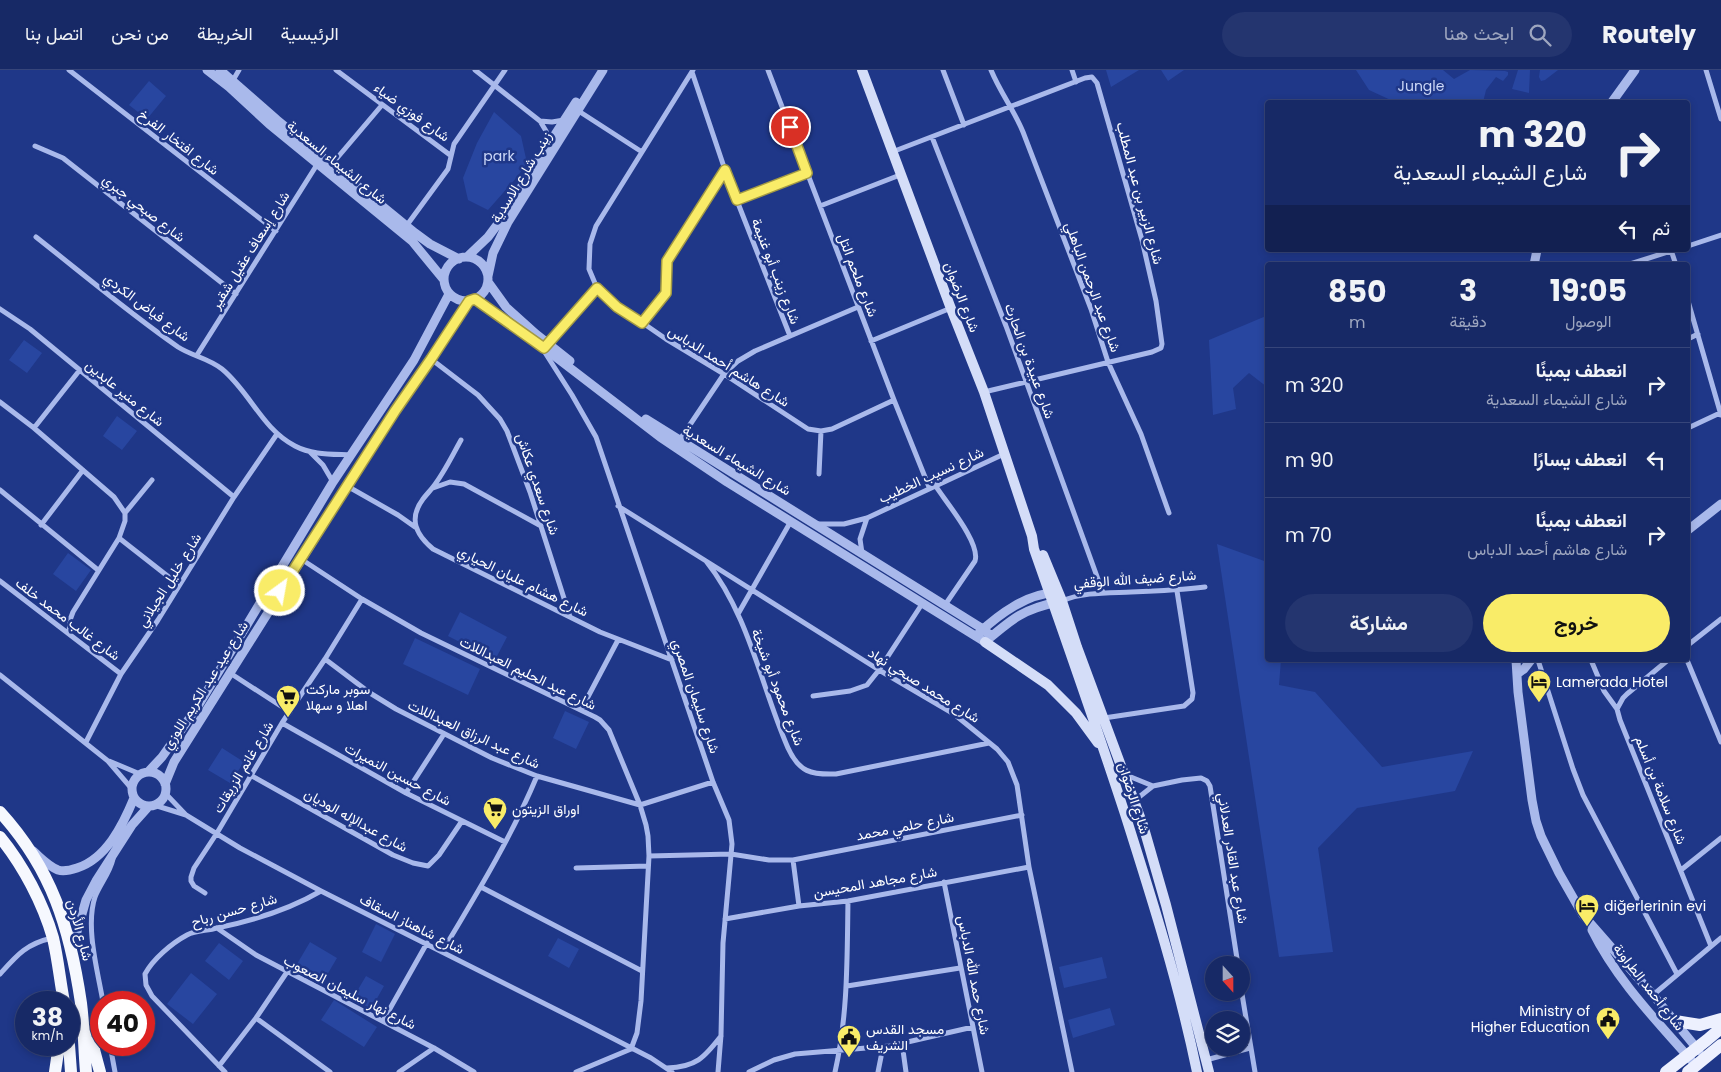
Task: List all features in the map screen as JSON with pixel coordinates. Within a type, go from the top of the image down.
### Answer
[{"type":"highway","name":"شارع الأردن","points":[[0,812],[29,847],[48,881],[61,911],[72,952],[81,1005],[86,1072]]},
{"type":"highway","name":"شارع الأردن","points":[[0,837],[23,870],[41,906],[52,938],[62,991]]},
{"type":"highway","points":[[81,1005],[100,1072]]},
{"type":"highway","points":[[55,1072],[57,1056]]},
{"type":"highway","points":[[70,1056],[72,1072]]},
{"type":"main road","name":"شارع الرضوان","points":[[862,70],[950,308],[984,392],[1032,536],[1040,546],[1104,718]]},
{"type":"main road","name":"شارع الرضوان","points":[[1059,597],[1105,752],[1147,880],[1169,956],[1198,1072]]},
{"type":"main road","points":[[984,636],[1048,685],[1076,713],[1105,752]]},
{"type":"main road","points":[[1104,718],[1125,774],[1158,876],[1209,1072]]},
{"type":"main road","points":[[1147,880],[1158,876]]},
{"type":"main road","points":[[1155,909],[1166,905]]},
{"type":"main road","points":[[1675,1021],[1700,1025],[1721,1019]]},
{"type":"main road","points":[[1695,1060],[1721,1028]]},
{"type":"main road","points":[[1666,1072],[1695,1060],[1721,1045]]},
{"type":"street","name":"شارع افتخار الفرخ","points":[[69,70],[276,231]]},
{"type":"street","name":"شارع الشيماء السعدية","points":[[207,70],[226,77],[277,120],[418,245],[444,280]]},
{"type":"street","points":[[226,77],[239,70]]},
{"type":"street","name":"شارع فوزي ضياء","points":[[336,70],[450,155]]},
{"type":"street","points":[[475,70],[540,121],[550,143]]},
{"type":"street","points":[[406,226],[448,169],[454,144],[505,70]]},
{"type":"street","name":"زينب شارع الاسدية","points":[[463,258],[493,232],[596,70]]},
{"type":"street","name":"زينب شارع الاسدية","points":[[488,279],[494,253],[508,222],[603,70]]},
{"type":"street","name":"شارع ملحم التل","points":[[768,70],[871,342],[930,487]]},
{"type":"street","points":[[943,70],[964,125]]},
{"type":"street","name":"شارع عبد الرحمن الباهلي","points":[[991,70],[999,89],[1023,132],[1091,309],[1108,362],[1141,434],[1169,513]]},
{"type":"street","points":[[1072,70],[1076,82]]},
{"type":"street","points":[[1617,100],[1635,70]]},
{"type":"street","points":[[1706,70],[1721,119]]},
{"type":"street","name":"شارع هاشم أحمد الدباس","points":[[692,71],[607,208],[592,236],[589,264],[597,288],[617,307],[724,374],[803,427],[822,431]]},
{"type":"street","name":"شارع زينب أبو غنيمة","points":[[692,71],[725,170],[790,336]]},
{"type":"street","name":"شارع الزبير بن عبد المطلب","points":[[892,152],[1076,82],[1092,77],[1097,83],[1142,240],[1163,338],[1161,348],[1152,352],[1026,384],[984,392]]},
{"type":"street","points":[[332,164],[382,105]]},
{"type":"street","points":[[577,110],[642,152]]},
{"type":"street","points":[[540,121],[564,120]]},
{"type":"street","name":"شارع عبيدة بن الحارث","points":[[932,137],[1006,326],[1103,593]]},
{"type":"street","name":"شارع صبحي جبري","points":[[35,146],[63,158],[236,294]]},
{"type":"street","name":"شارع إسعاف عقيل شقير","points":[[197,355],[320,160]]},
{"type":"street","name":"شارع الشيماء السعدية","points":[[320,160],[332,164],[430,244],[463,258]]},
{"type":"street","points":[[642,323],[666,293],[667,261],[725,170]]},
{"type":"street","points":[[737,200],[807,173]]},
{"type":"street","points":[[820,206],[900,175]]},
{"type":"street","points":[[1690,245],[1721,235]]},
{"type":"street","name":"شارع فياض الكردي","points":[[36,237],[177,346],[212,362],[230,377],[277,434],[295,446],[310,452],[351,455]]},
{"type":"street","points":[[1636,262],[1666,252]]},
{"type":"street","points":[[463,258],[479,261],[486,270],[488,279],[484,292],[472,300],[462,301],[449,294],[444,280],[447,268],[451,263],[463,258]]},
{"type":"street","name":"شارع الشيماء السعدية","points":[[488,279],[506,307],[546,346]]},
{"type":"street","points":[[546,346],[597,288]]},
{"type":"street","name":"شارع عيد عبد الكريم اللوزي","points":[[144,773],[162,757],[202,699],[333,482],[414,360],[449,294]]},
{"type":"street","name":"شارع الشيماء السعدية","points":[[472,300],[546,346],[637,412],[727,482],[922,604],[984,636]]},
{"type":"street","name":"شارع عيد عبد الكريم اللوزي","points":[[165,788],[174,762],[300,558],[395,411],[472,300]]},
{"type":"street","points":[[677,444],[724,374],[746,356],[858,307]]},
{"type":"street","points":[[871,342],[950,308]]},
{"type":"street","points":[[1690,308],[1721,414],[1690,427]]},
{"type":"street","name":"شارع منير عابدين","points":[[0,309],[30,329],[234,497]]},
{"type":"street","points":[[1690,338],[1698,334]]},
{"type":"street","name":"شارع سليمان المصري","points":[[546,346],[545,353],[596,437],[606,463],[618,506],[713,782],[732,831],[723,943],[722,1035],[718,1072]]},
{"type":"street","name":"شارع سعدي عكاش","points":[[431,359],[478,395],[500,419],[515,448],[570,617]]},
{"type":"street","points":[[34,428],[79,371]]},
{"type":"street","points":[[819,474],[822,431],[832,429],[894,400]]},
{"type":"street","points":[[0,402],[34,428],[82,470],[118,502],[125,513],[125,521],[119,538],[73,612],[69,633]]},
{"type":"street","name":"شارع خليل الجيلاني","points":[[86,742],[122,674],[234,497],[277,434]]},
{"type":"street","points":[[416,528],[415,517],[421,501],[433,488],[462,440]]},
{"type":"street","name":"شارع الشيماء السعدية","points":[[677,444],[862,553],[945,605],[984,636]]},
{"type":"street","name":"شارع فياض الكردي","points":[[310,452],[323,465],[333,482]]},
{"type":"street","name":"شارع نسيب الخطيب","points":[[815,524],[844,524],[867,518],[930,487],[1005,454]]},
{"type":"street","points":[[41,525],[82,470]]},
{"type":"street","points":[[125,513],[152,480]]},
{"type":"street","points":[[433,488],[450,482],[464,484],[541,526]]},
{"type":"street","points":[[935,485],[963,524],[976,554],[975,561],[945,605]]},
{"type":"street","name":"شارع هشام عليان الحياري","points":[[347,486],[398,515],[416,528],[424,541],[433,549],[618,640],[672,660]]},
{"type":"street","points":[[0,490],[98,570]]},
{"type":"street","points":[[1690,528],[1721,504]]},
{"type":"street","name":"شارع محمود أبو شيخة","points":[[618,506],[706,561],[721,582],[738,614],[783,738],[793,759],[804,770],[815,774],[836,774],[989,743]]},
{"type":"street","name":"شارع نسيب الخطيب","points":[[862,553],[860,539],[867,518]]},
{"type":"street","points":[[738,614],[791,521]]},
{"type":"street","points":[[119,538],[179,585]]},
{"type":"street","name":"شارع عبد الحليم العبداللات","points":[[300,558],[362,599],[421,633],[581,710],[600,720],[609,730],[640,805],[648,831],[649,856],[641,1001],[636,1033],[631,1048]]},
{"type":"street","name":"شارع محمد صبحي نهاد","points":[[706,561],[879,670],[954,714],[1003,756],[1012,769],[1017,785],[1029,867],[1072,1072]]},
{"type":"street","name":"شارع غالب محمد خلف","points":[[0,581],[122,674]]},
{"type":"street","name":"شارع ضيف الله الوقفي","points":[[984,636],[1015,612],[1028,598],[1177,591],[1205,587]]},
{"type":"street","points":[[1104,718],[1184,706],[1192,699],[1193,693],[1177,591]]},
{"type":"street","name":"شارع غانم الزريقات","points":[[205,893],[194,886],[190,877],[194,868],[252,776],[282,723],[362,599]]},
{"type":"street","points":[[812,696],[863,688],[872,681],[922,604]]},
{"type":"street","points":[[1690,643],[1721,618]]},
{"type":"street","points":[[581,710],[618,640]]},
{"type":"street","name":"شارع عبد الرزاق العبداللات","points":[[325,659],[370,693],[396,709],[492,758],[537,776],[640,805]]},
{"type":"street","name":"شارع أحمد الطراونة","points":[[1516,662],[1522,725],[1536,821],[1541,836],[1559,873],[1603,950],[1645,1010],[1695,1060]]},
{"type":"street","points":[[1517,674],[1529,662]]},
{"type":"street","points":[[1539,662],[1580,789],[1677,974]]},
{"type":"street","name":"شارع سلامة بن أسلم","points":[[1592,662],[1604,691],[1617,709],[1711,946]]},
{"type":"street","points":[[1617,709],[1627,694],[1666,662]]},
{"type":"street","points":[[1688,662],[1720,739]]},
{"type":"street","points":[[229,673],[290,712]]},
{"type":"street","points":[[0,675],[108,761],[140,804],[151,806]]},
{"type":"street","name":"شارع حسين النميرات","points":[[282,723],[406,793],[505,842]]},
{"type":"street","points":[[406,793],[444,734]]},
{"type":"street","points":[[72,952],[86,900],[138,818],[161,800],[165,788],[161,776],[144,773],[108,761]]},
{"type":"street","points":[[29,847],[60,871],[81,867],[92,862],[104,850],[122,822],[133,793],[134,780],[144,773]]},
{"type":"street","points":[[1125,774],[1153,786]]},
{"type":"street","name":"شارع عبدالإله الوديان","points":[[252,776],[413,864],[428,866],[439,855],[462,821]]},
{"type":"street","points":[[442,952],[519,818],[537,776]]},
{"type":"street","name":"شارع عبد القادر العدلاني","points":[[1134,801],[1153,786],[1201,778],[1209,784],[1237,956]]},
{"type":"street","points":[[640,805],[713,782]]},
{"type":"street","name":"شارع شاهناز السقاف","points":[[165,788],[186,815]]},
{"type":"street","name":"شارع شاهناز السقاف","points":[[151,806],[186,815],[240,848],[321,891],[631,1048]]},
{"type":"street","name":"شارع حلمي محمد","points":[[649,856],[731,854],[770,860],[793,860],[1022,815]]},
{"type":"street","points":[[1681,870],[1721,838]]},
{"type":"street","points":[[101,991],[92,931],[93,908],[98,891],[110,870],[115,852]]},
{"type":"street","points":[[793,860],[799,906]]},
{"type":"street","points":[[576,868],[648,866]]},
{"type":"street","name":"شارع مجاهد المحيسن","points":[[725,919],[799,906],[848,901],[1029,867]]},
{"type":"street","name":"شارع حمد الله الدباس","points":[[944,882],[982,1072]]},
{"type":"street","points":[[481,887],[642,971]]},
{"type":"street","name":"شارع حسن رباح","points":[[225,1072],[152,996],[148,991],[144,976],[154,962],[180,940],[196,932],[217,928],[284,908],[321,891]]},
{"type":"street","points":[[835,1072],[840,1051],[847,986],[848,901]]},
{"type":"street","name":"شارع أحمد الطراونة","points":[[1587,920],[1675,1021],[1695,1060]]},
{"type":"street","name":"شارع نهار سليمان الصعوب","points":[[217,928],[256,955],[434,1048],[474,1072]]},
{"type":"street","points":[[0,974],[20,951],[37,941],[52,938]]},
{"type":"street","points":[[1653,995],[1721,938]]},
{"type":"street","points":[[383,1021],[427,944]]},
{"type":"street","points":[[847,986],[960,968]]},
{"type":"street","points":[[219,1066],[256,1018],[287,972]]},
{"type":"street","points":[[256,1018],[330,1072]]},
{"type":"street","points":[[749,1072],[774,1060],[795,1054],[883,1047],[973,1027]]},
{"type":"street","points":[[666,1068],[690,1066],[701,1059],[722,1035]]},
{"type":"street","points":[[902,1043],[906,1072]]},
{"type":"street","points":[[878,1072],[883,1047]]},
{"type":"street","points":[[400,1072],[434,1048]]},
{"type":"street","points":[[576,1072],[631,1048],[672,1072]]},
{"type":"street","points":[[1250,1048],[1255,1072]]},
{"type":"street","points":[[112,1056],[115,1072]]},
{"type":"street","points":[[1206,1060],[1221,1056]]},
{"type":"street","points":[[666,1068],[678,1072]]},
{"type":"green space","points":[[1106,70],[1139,70],[1111,87]]},
{"type":"green space","points":[[1161,70],[1184,70],[1168,81]]},
{"type":"green space","name":"Jungle","points":[[1356,70],[1443,70],[1454,79],[1470,70],[1508,72],[1503,81],[1496,77],[1486,90],[1484,100],[1391,100],[1369,90]]},
{"type":"green space","points":[[1518,70],[1530,70],[1529,93],[1512,89]]},
{"type":"green space","points":[[1540,70],[1558,70],[1541,81],[1539,77]]},
{"type":"green space","points":[[149,81],[166,96],[147,119],[129,105]]},
{"type":"green space","name":"park","points":[[494,112],[521,136],[527,163],[488,210],[468,200],[463,178],[477,143]]},
{"type":"green space","points":[[1265,316],[1265,385],[1249,373],[1233,388],[1236,409],[1213,415],[1209,340]]},
{"type":"green space","points":[[24,340],[42,353],[27,373],[9,360]]},
{"type":"green space","points":[[117,416],[137,431],[122,450],[103,436]]},
{"type":"green space","points":[[1217,544],[1265,561],[1265,662],[1281,662],[1279,685],[1315,692],[1382,767],[1473,751],[1455,791],[1357,808],[1318,848],[1333,952],[1279,957]]},
{"type":"green space","points":[[68,553],[91,570],[76,591],[53,574]]},
{"type":"green space","points":[[460,612],[507,637],[495,660],[448,636]]},
{"type":"green space","points":[[415,638],[480,669],[468,695],[403,664]]},
{"type":"green space","points":[[565,711],[589,722],[576,749],[553,738]]},
{"type":"green space","points":[[222,748],[244,762],[230,783],[208,770]]},
{"type":"green space","points":[[376,924],[395,934],[381,962],[362,952]]},
{"type":"green space","points":[[558,938],[579,949],[569,968],[548,956]]},
{"type":"green space","points":[[310,942],[337,958],[324,980],[297,964]]},
{"type":"green space","points":[[219,943],[243,961],[229,980],[205,961]]},
{"type":"green space","points":[[1102,957],[1107,978],[1064,988],[1059,967]]},
{"type":"green space","points":[[191,973],[217,994],[193,1024],[167,1004]]},
{"type":"green space","points":[[366,976],[384,986],[371,1009],[353,998]]},
{"type":"green space","points":[[334,1000],[377,1027],[364,1047],[321,1020]]},
{"type":"green space","points":[[1110,1008],[1115,1025],[1073,1038],[1068,1020]]},
{"type":"place","name":"Lamerada Hotel","points":[[1539,703]]},
{"type":"place","name":"سوبر ماركت اهلا و سهلا","points":[[288,718]]},
{"type":"place","name":"اوراق الزيتون","points":[[495,830]]},
{"type":"place","name":"diğerlerinin evi","points":[[1587,927]]},
{"type":"place","name":"Ministry of Higher Education","points":[[1608,1040]]},
{"type":"place","name":"مسجد القدس الشريف","points":[[849,1058]]},
{"type":"route","points":[[280,591],[395,411],[469,301],[475,299],[544,348],[597,288],[617,307],[642,323],[666,293],[667,261],[725,170],[737,200],[807,173],[790,127]]}]
